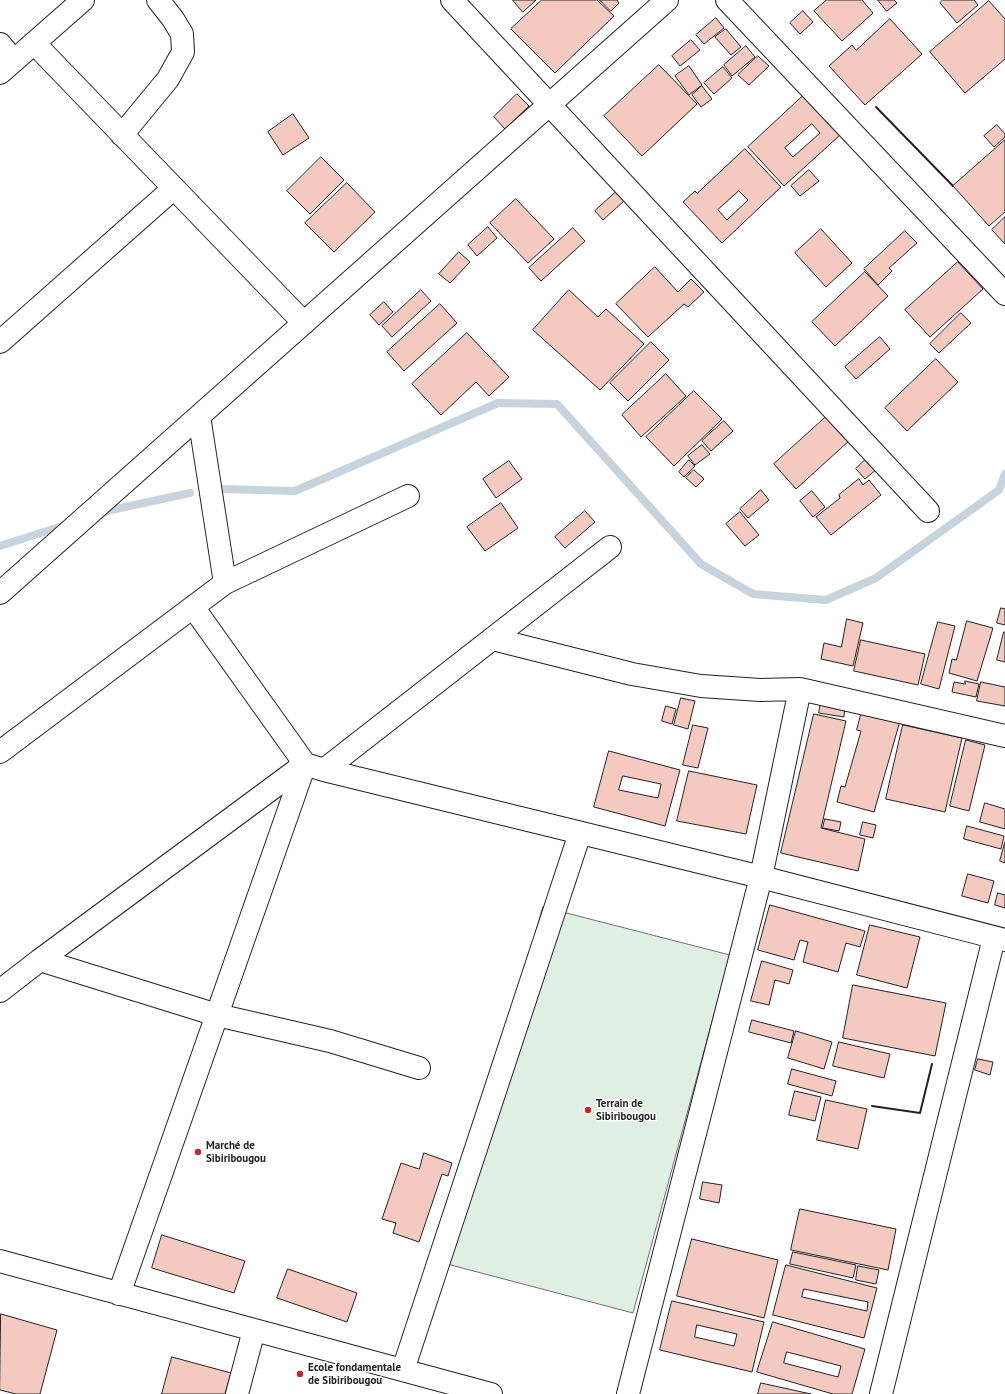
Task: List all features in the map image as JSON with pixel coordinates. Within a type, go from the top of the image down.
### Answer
[{"type":"street","points":[[0,44],[7,67],[84,0]]},
{"type":"street","points":[[122,135],[168,79],[183,52],[182,34],[173,19],[158,0]]},
{"type":"street","points":[[452,0],[928,511]]},
{"type":"street","points":[[0,593],[667,0]]},
{"type":"street","points":[[727,0],[1005,294]]},
{"type":"street","points":[[34,43],[304,323]]},
{"type":"street","points":[[0,342],[174,188]]},
{"type":"street","points":[[199,416],[225,583]]},
{"type":"street","points":[[0,752],[225,583],[408,496]]},
{"type":"street","points":[[0,991],[40,960],[314,767],[493,638],[610,547]]},
{"type":"street","points":[[194,607],[314,767],[761,877],[1000,939],[881,1394]]},
{"type":"street","points":[[493,638],[632,674],[701,686],[760,690],[800,690],[1005,736]]},
{"type":"street","points":[[628,1394],[761,877],[800,690]]},
{"type":"street","points":[[119,1294],[217,1015],[314,767]]},
{"type":"street","points":[[403,1370],[580,833]]},
{"type":"street","points":[[40,960],[217,1015],[330,1041],[419,1068]]},
{"type":"street","points":[[0,1261],[491,1394]]},
{"type":"street","points":[[237,1394],[254,1330]]},
{"type":"green space","name":"Terrain de Sibiribougou","points":[[543,907],[730,955],[633,1313],[447,1264]]},
{"type":"building","points":[[513,0],[536,0],[523,12]]},
{"type":"building","points":[[542,0],[597,0],[614,16],[555,73],[511,29]]},
{"type":"building","points":[[600,0],[617,0],[619,3],[611,11]]},
{"type":"building","points":[[827,0],[862,0],[873,13],[842,41],[814,11]]},
{"type":"building","points":[[878,0],[894,0],[897,3],[887,11]]},
{"type":"building","points":[[943,0],[974,0],[978,5],[957,23],[940,3]]},
{"type":"building","points":[[989,1],[1005,19],[1005,59],[965,93],[930,52]]},
{"type":"building","points":[[803,11],[813,22],[800,34],[790,23]]},
{"type":"building","points":[[716,18],[724,28],[704,44],[696,35]]},
{"type":"building","points":[[890,19],[922,54],[865,105],[829,66],[852,45],[856,50]]},
{"type":"building","points":[[726,29],[741,47],[731,55],[715,37]]},
{"type":"building","points":[[691,40],[700,50],[680,66],[672,56]]},
{"type":"building","points":[[746,46],[755,57],[732,76],[724,65]]},
{"type":"building","points":[[758,56],[769,66],[749,85],[738,75]]},
{"type":"building","points":[[659,65],[697,104],[642,156],[604,116]]},
{"type":"building","points":[[689,66],[702,85],[689,95],[675,76]]},
{"type":"building","points":[[723,67],[732,78],[714,94],[704,83]]},
{"type":"building","points":[[702,86],[712,99],[701,107],[692,95]]},
{"type":"building","points":[[517,94],[529,106],[505,129],[494,117]]},
{"type":"building","points":[[803,96],[840,135],[784,186],[748,147]],"holes":[[[812,124],[820,133],[793,157],[785,148]]]},
{"type":"building","points":[[293,114],[309,138],[283,155],[268,132]]},
{"type":"building","points":[[997,125],[1005,134],[1005,137],[994,147],[984,136]]},
{"type":"building","points":[[1005,140],[1005,212],[989,226],[953,186]]},
{"type":"building","points":[[745,149],[781,187],[722,243],[683,202],[695,191],[697,193]],"holes":[[[739,191],[748,200],[727,220],[718,210]]]},
{"type":"building","points":[[321,157],[344,180],[310,214],[287,191]]},
{"type":"building","points":[[809,170],[819,181],[800,196],[791,186]]},
{"type":"building","points":[[347,183],[375,212],[334,252],[305,223]]},
{"type":"building","points":[[616,192],[624,201],[603,220],[595,211]]},
{"type":"building","points":[[516,199],[554,239],[528,263],[490,223]]},
{"type":"building","points":[[1005,217],[1005,244],[992,230]]},
{"type":"building","points":[[488,227],[497,238],[477,256],[468,245]]},
{"type":"building","points":[[573,228],[585,241],[541,281],[529,268]]},
{"type":"building","points":[[821,229],[852,263],[826,287],[795,253]]},
{"type":"building","points":[[905,231],[917,243],[889,268],[892,271],[878,285],[864,269]]},
{"type":"building","points":[[459,252],[470,262],[450,283],[439,274]]},
{"type":"building","points":[[958,262],[983,289],[930,337],[905,310]]},
{"type":"building","points":[[655,267],[678,292],[691,279],[704,292],[688,307],[684,304],[648,337],[616,304]]},
{"type":"building","points":[[865,272],[888,296],[835,346],[812,322]]},
{"type":"building","points":[[421,290],[431,301],[392,337],[382,326]]},
{"type":"building","points":[[569,290],[598,317],[606,309],[644,344],[600,390],[533,330]]},
{"type":"building","points":[[384,302],[393,312],[379,325],[370,315]]},
{"type":"building","points":[[440,304],[457,323],[404,371],[387,352]]},
{"type":"building","points":[[961,313],[971,323],[939,353],[930,344]]},
{"type":"building","points":[[467,333],[509,377],[489,396],[476,382],[441,415],[412,384]]},
{"type":"building","points":[[880,337],[890,349],[856,379],[845,367]]},
{"type":"building","points":[[651,342],[669,360],[628,401],[610,383]]},
{"type":"building","points":[[936,359],[958,382],[907,431],[885,408]]},
{"type":"building","points":[[666,374],[686,396],[641,437],[622,415]]},
{"type":"building","points":[[694,391],[722,419],[674,466],[646,437]]},
{"type":"building","points":[[827,416],[850,440],[796,489],[774,464]]},
{"type":"building","points":[[724,421],[733,431],[711,451],[702,441]]},
{"type":"building","points":[[702,445],[710,454],[695,465],[688,456]]},
{"type":"building","points":[[867,458],[877,469],[865,479],[856,469]]},
{"type":"building","points":[[689,460],[695,466],[684,477],[679,472]]},
{"type":"building","points":[[509,461],[522,479],[496,498],[483,479]]},
{"type":"building","points":[[694,470],[704,479],[696,487],[686,478]]},
{"type":"building","points":[[859,479],[863,485],[869,480],[881,495],[831,535],[816,517],[840,498],[839,495]]},
{"type":"building","points":[[761,490],[769,500],[748,518],[740,509]]},
{"type":"building","points":[[812,491],[825,507],[813,517],[800,501]]},
{"type":"building","points":[[501,503],[518,528],[485,551],[467,527]]},
{"type":"building","points":[[585,511],[595,522],[565,548],[555,537]]},
{"type":"building","points":[[740,512],[759,535],[745,546],[726,524]]},
{"type":"building","points":[[1001,608],[1005,609],[1005,625],[997,623]]},
{"type":"building","points":[[847,619],[863,623],[853,666],[821,659],[824,643],[841,647]]},
{"type":"building","points":[[967,621],[993,628],[977,681],[949,673],[952,659],[956,660]]},
{"type":"building","points":[[938,622],[955,626],[939,689],[921,684]]},
{"type":"building","points":[[1005,632],[1005,662],[997,660]]},
{"type":"building","points":[[861,640],[925,654],[918,685],[854,671]]},
{"type":"building","points":[[965,681],[979,684],[976,697],[952,692],[954,682],[965,684]]},
{"type":"building","points":[[981,682],[1005,687],[1005,706],[977,701]]},
{"type":"building","points":[[681,698],[695,701],[688,729],[674,725]]},
{"type":"building","points":[[821,702],[845,706],[844,717],[819,713]]},
{"type":"building","points":[[666,706],[676,709],[672,724],[662,721]]},
{"type":"building","points":[[862,711],[900,721],[874,812],[837,802],[841,786],[845,787],[861,731],[857,730]]},
{"type":"building","points":[[814,714],[846,721],[821,828],[865,839],[858,871],[781,853]]},
{"type":"building","points":[[693,725],[708,728],[698,768],[683,765]]},
{"type":"building","points":[[903,725],[962,738],[945,812],[886,799]]},
{"type":"building","points":[[966,740],[985,745],[969,811],[950,806]]},
{"type":"building","points":[[609,751],[680,770],[665,826],[594,807]],"holes":[[[623,776],[661,784],[658,798],[619,790]]]},
{"type":"building","points":[[689,771],[757,785],[746,834],[677,821]]},
{"type":"building","points":[[985,803],[1005,809],[1005,829],[980,822]]},
{"type":"building","points":[[825,819],[841,822],[839,831],[823,828]]},
{"type":"building","points":[[863,822],[876,825],[873,838],[860,835]]},
{"type":"building","points":[[967,826],[1004,836],[1001,849],[964,839]]},
{"type":"building","points":[[1005,842],[1005,863],[1000,861]]},
{"type":"building","points":[[968,874],[994,881],[988,903],[962,896]]},
{"type":"building","points":[[998,893],[1005,895],[1005,908],[995,905]]},
{"type":"building","points":[[770,905],[865,931],[860,947],[846,943],[838,972],[803,962],[808,942],[800,940],[794,960],[758,950]]},
{"type":"building","points":[[870,925],[920,937],[907,988],[857,975]]},
{"type":"building","points":[[762,961],[793,970],[789,984],[775,980],[769,1005],[751,1001]]},
{"type":"building","points":[[853,985],[946,1003],[935,1056],[843,1038]]},
{"type":"building","points":[[752,1020],[794,1031],[791,1043],[749,1032]]},
{"type":"building","points":[[796,1031],[832,1042],[824,1069],[788,1058]]},
{"type":"building","points":[[839,1042],[890,1054],[884,1078],[833,1066]]},
{"type":"building","points":[[978,1059],[993,1062],[990,1075],[975,1070]]},
{"type":"building","points":[[792,1069],[836,1081],[832,1096],[788,1084]]},
{"type":"building","points":[[795,1091],[821,1097],[815,1121],[789,1115]]},
{"type":"building","points":[[826,1100],[867,1109],[858,1149],[817,1140]]},
{"type":"building","points":[[424,1153],[452,1163],[448,1176],[442,1174],[419,1242],[393,1233],[396,1223],[382,1219],[401,1163],[419,1169]]},
{"type":"building","points":[[703,1182],[722,1185],[719,1203],[700,1199]]},
{"type":"building","points":[[800,1209],[896,1229],[888,1270],[791,1250]]},
{"type":"building","points":[[162,1235],[245,1261],[234,1293],[152,1268]]},
{"type":"building","points":[[692,1239],[778,1260],[764,1318],[677,1296]]},
{"type":"building","points":[[793,1252],[856,1265],[853,1278],[790,1264]]},
{"type":"building","points":[[786,1265],[877,1288],[864,1338],[773,1315]],"holes":[[[804,1289],[868,1302],[867,1311],[802,1297]]]},
{"type":"building","points":[[858,1266],[879,1270],[876,1284],[856,1280]]},
{"type":"building","points":[[288,1269],[357,1293],[347,1322],[277,1298]]},
{"type":"building","points":[[672,1301],[764,1322],[752,1372],[660,1350]],"holes":[[[697,1325],[737,1334],[734,1346],[695,1337]]]},
{"type":"building","points":[[1,1314],[57,1330],[40,1394],[16,1394],[0,1390]]},
{"type":"building","points":[[773,1322],[865,1349],[852,1394],[833,1394],[757,1372]],"holes":[[[787,1352],[841,1366],[838,1377],[784,1363]]]},
{"type":"building","points":[[172,1357],[231,1373],[225,1394],[162,1394]]},
{"type":"building","points":[[761,1383],[811,1394],[758,1394]]},
{"type":"waterway","points":[[221,489],[295,491],[498,403],[557,404],[701,564],[753,594],[826,600],[876,578],[999,490],[1005,474]]},
{"type":"waterway","points":[[100,514],[111,510],[190,493]]},
{"type":"waterway","points":[[0,546],[66,525]]},
{"type":"wall","points":[[876,107],[953,186]]},
{"type":"wall","points":[[872,1106],[920,1113],[932,1064]]},
{"type":"place","name":"Terrain de Sibiribougou","points":[[588,1110]]},
{"type":"place","name":"Marché de Sibiribougou","points":[[198,1152]]},
{"type":"place","name":"Ecole fondamentale de Sibiribougou","points":[[300,1374]]}]
